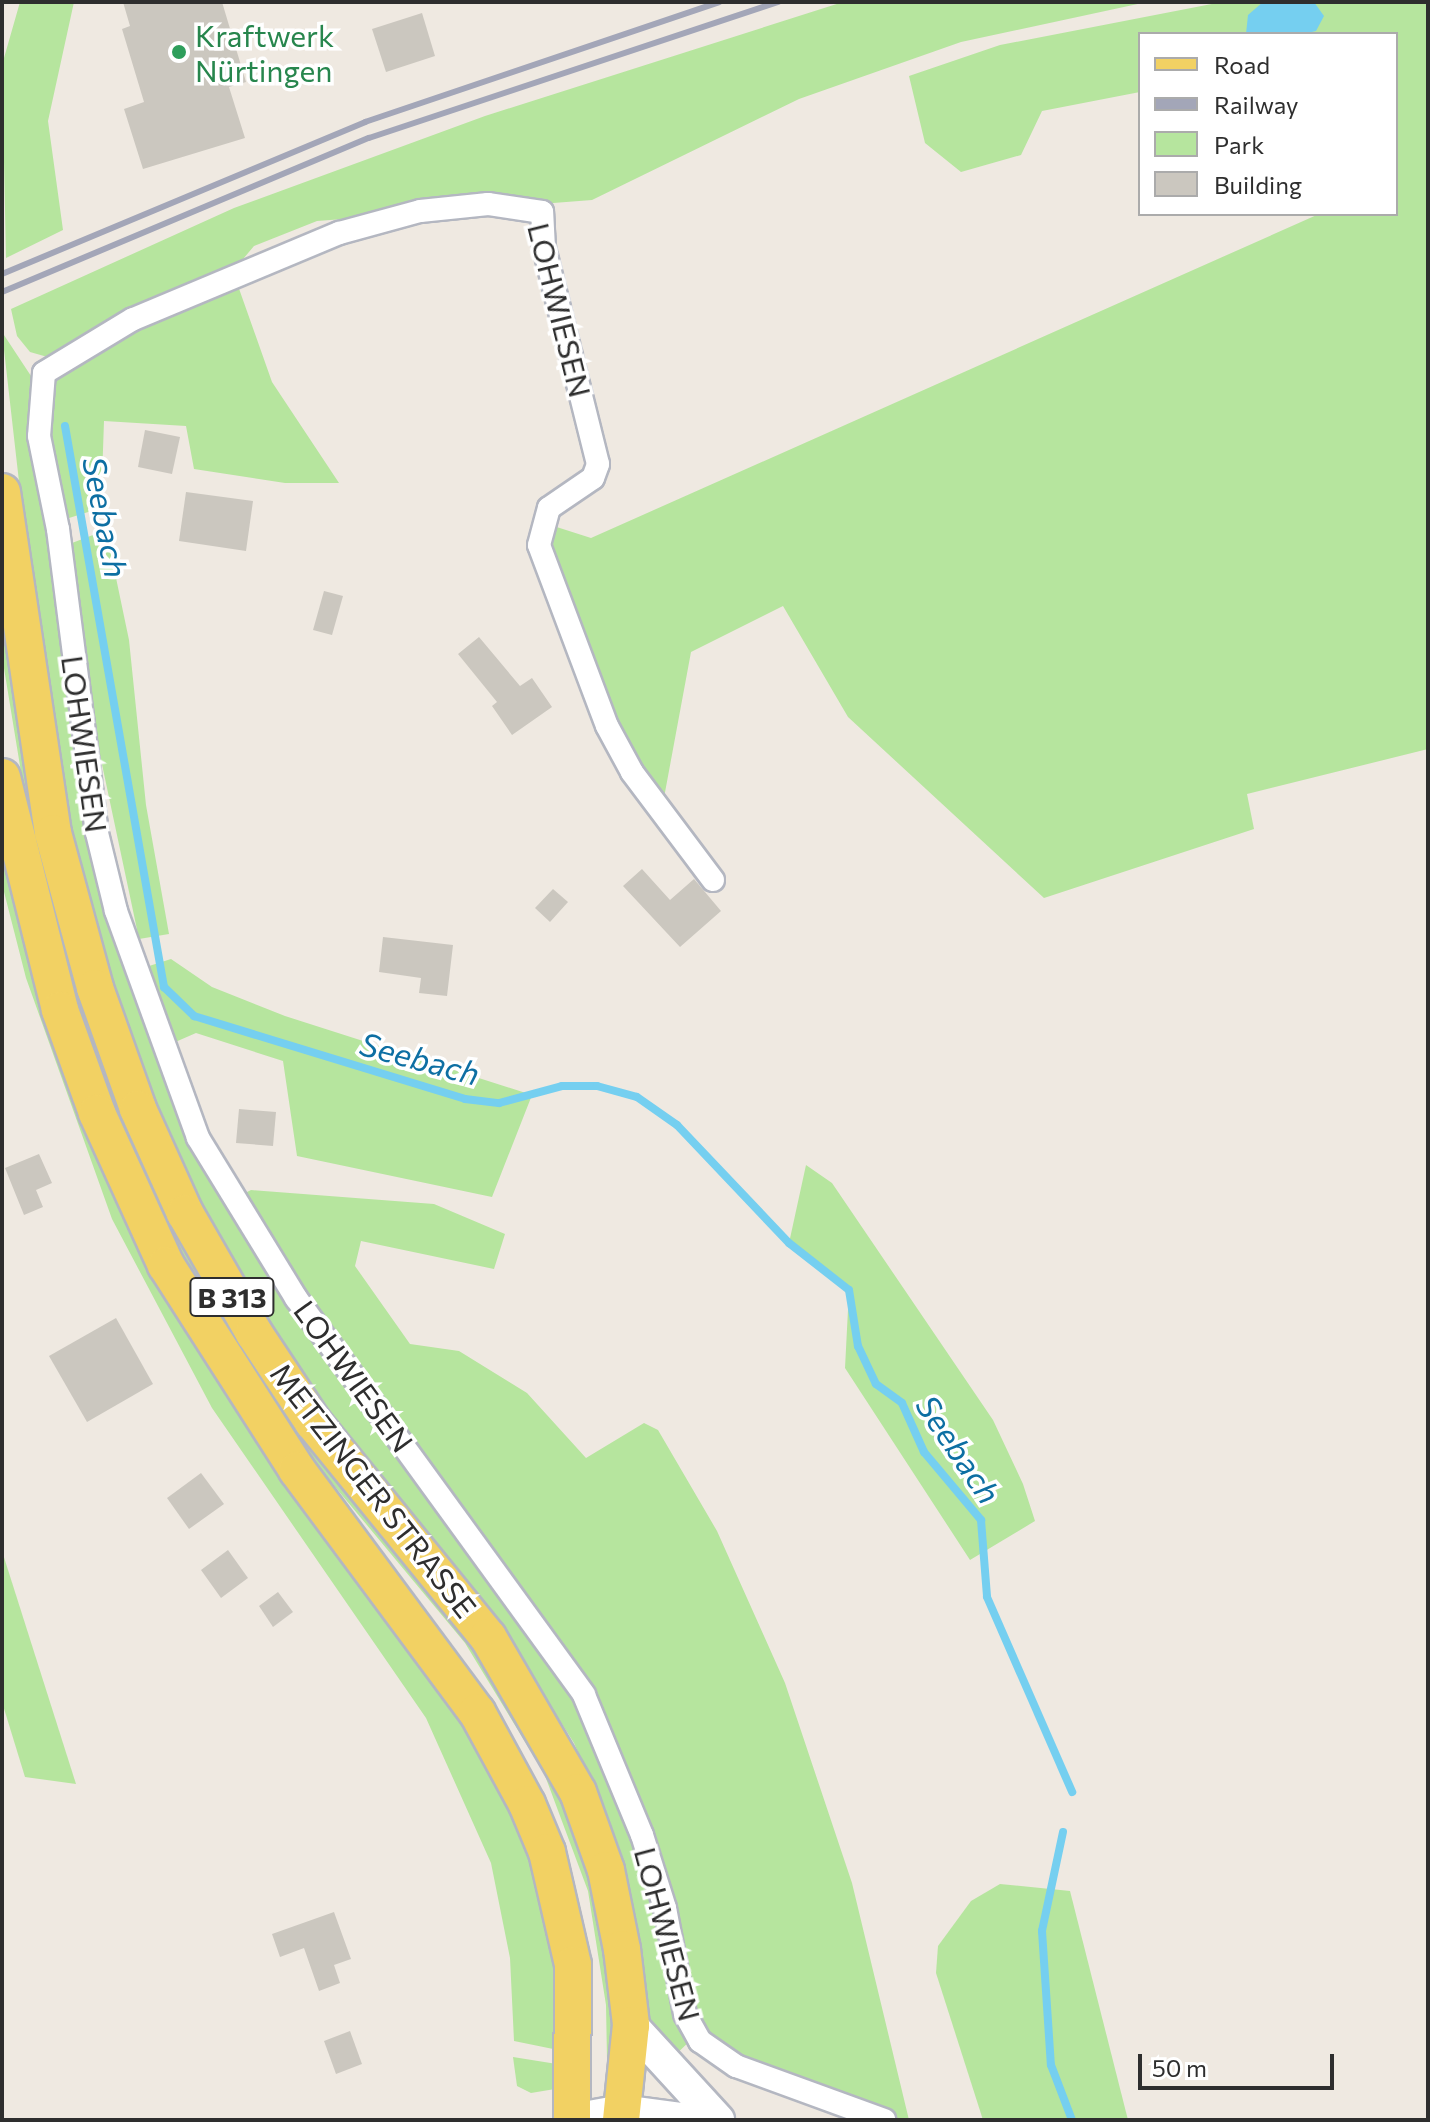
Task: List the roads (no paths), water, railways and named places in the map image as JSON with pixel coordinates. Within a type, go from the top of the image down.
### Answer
[{"type":"main road","name":"METZINGER STRASSE","points":[[2,492],[53,833],[95,988],[138,1109],[206,1253],[270,1358],[313,1422],[488,1637],[557,1750],[606,1870],[631,2025],[621,2116]]},
{"type":"main road","name":"METZINGER STRASSE","points":[[2,777],[60,1010],[97,1113],[166,1265],[297,1470],[477,1712],[527,1804],[547,1852],[573,1965],[573,2120]]},
{"type":"street","name":"LOHWIESEN","points":[[713,880],[632,772],[607,726],[539,545],[549,508],[593,478],[598,464],[544,248],[542,212],[488,204],[420,211],[339,233],[133,319],[65,354],[44,373],[39,436],[58,529],[91,806],[116,911],[198,1138],[296,1298],[584,1695],[642,1835],[665,1908],[685,2014],[700,2041],[749,2071],[884,2120]]},
{"type":"street","points":[[631,2025],[718,2120]]},
{"type":"street","points":[[573,2120],[621,2116],[689,2120]]},
{"type":"water","points":[[1263,2],[1314,2],[1324,16],[1316,31],[1312,32],[1246,32],[1248,15]]},
{"type":"waterway","name":"Seebach","points":[[65,426],[164,987],[194,1016],[465,1099],[499,1103],[562,1086],[597,1086],[637,1097],[677,1125],[789,1243],[849,1290],[858,1346],[876,1384],[902,1403],[924,1452],[981,1520],[987,1597],[1072,1792]]},
{"type":"waterway","name":"Seebach","points":[[1063,1832],[1042,1931],[1051,2065],[1072,2120]]},
{"type":"railway","points":[[2,274],[365,122],[719,2]]},
{"type":"railway","points":[[2,292],[369,138],[779,2]]},
{"type":"place","name":"Kraftwerk Nürtingen","points":[[179,52]]}]
